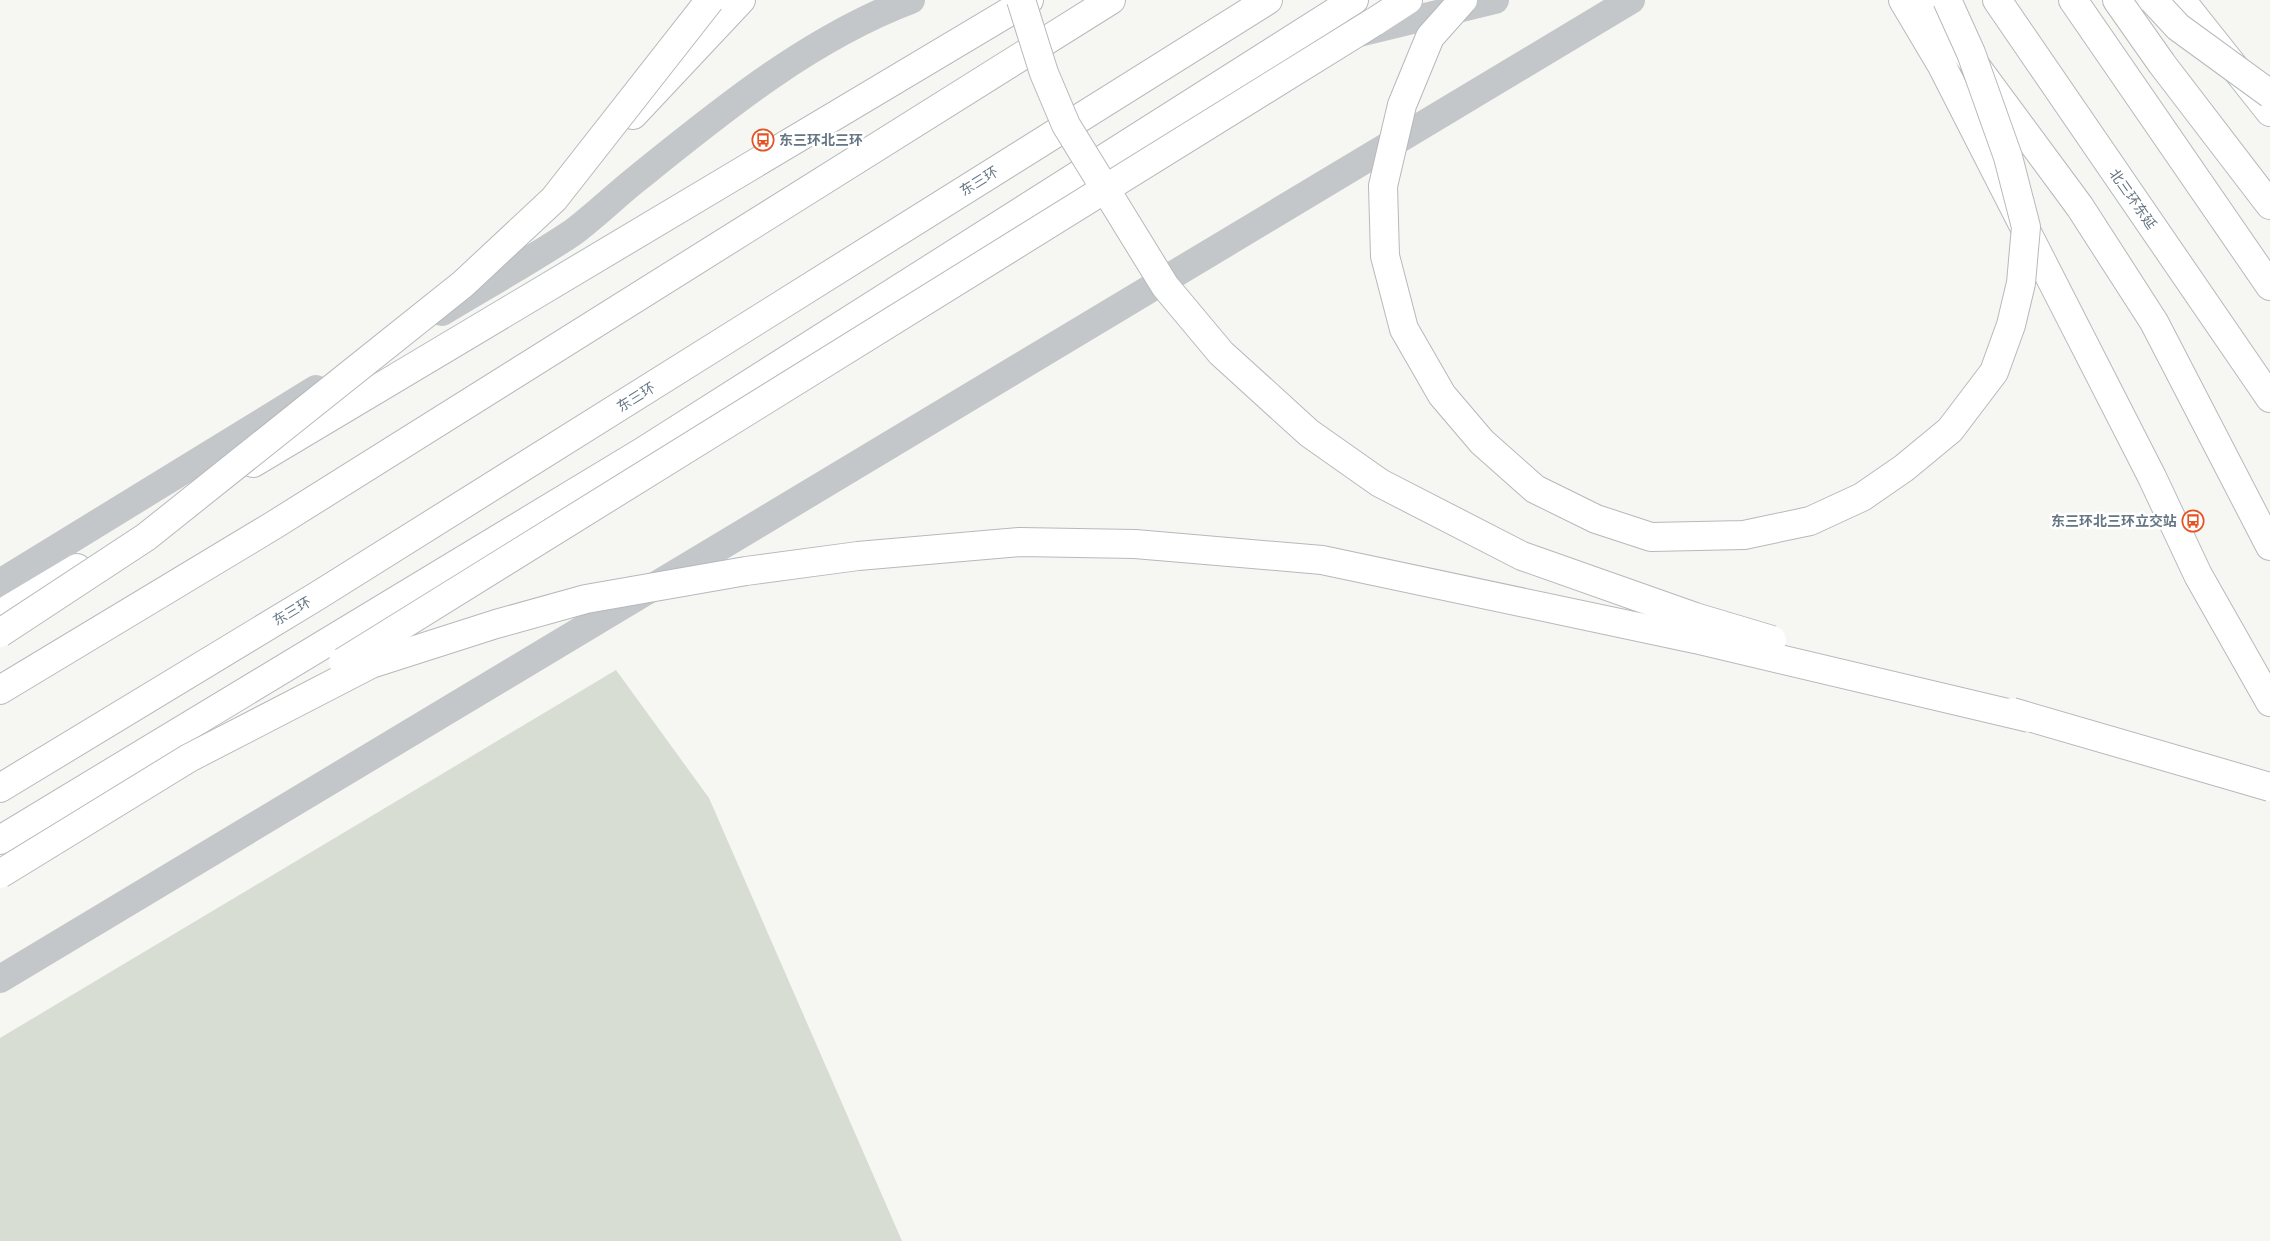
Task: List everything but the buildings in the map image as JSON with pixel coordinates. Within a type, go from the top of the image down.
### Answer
[{"type":"main road","points":[[554,199],[710,0]]},
{"type":"main road","points":[[0,633],[146,537],[463,284],[554,199],[742,0]]},
{"type":"main road","points":[[1020,0],[1044,73],[1066,125],[1165,286],[1221,353],[1309,433],[1380,483],[1522,556],[1695,617],[2029,718],[2270,787]]},
{"type":"main road","points":[[0,614],[1029,0]]},
{"type":"main road","points":[[0,690],[274,525],[1111,0]]},
{"type":"main road","name":"东三环","points":[[0,788],[317,596],[1268,0]]},
{"type":"main road","points":[[0,840],[642,452],[1354,0]]},
{"type":"main road","points":[[0,874],[1408,0]]},
{"type":"main road","points":[[1464,0],[1430,36],[1402,105],[1383,186],[1386,256],[1404,329],[1442,395],[1482,442],[1535,489],[1596,519],[1651,537],[1744,535],[1810,521],[1862,497],[1904,468],[1950,430],[1994,372],[2011,325],[2022,284],[2026,227],[2008,157],[1970,53],[1947,0]]},
{"type":"main road","points":[[1903,0],[1941,64],[2152,478],[2198,575],[2270,702]]},
{"type":"main road","points":[[1927,0],[2080,207],[2154,322],[2270,546]]},
{"type":"main road","name":"北三环东延","points":[[1996,0],[2270,398]]},
{"type":"main road","points":[[2073,0],[2270,286]]},
{"type":"main road","points":[[2117,0],[2168,72],[2270,205]]},
{"type":"main road","points":[[2153,0],[2178,26],[2270,94]]},
{"type":"main road","points":[[2181,0],[2270,112]]},
{"type":"main road","points":[[189,758],[371,664],[496,624],[586,599],[746,571],[858,556],[1020,542],[1135,544],[1322,560],[1695,639],[2029,718]]},
{"type":"street","points":[[0,583],[572,232],[717,115],[764,82],[834,36],[883,10],[910,0]]},
{"type":"street","points":[[1264,56],[1495,0]]},
{"type":"street","points":[[0,979],[1631,0]]},
{"type":"shaded area","points":[[616,670],[709,798],[902,1241],[0,1241],[0,1038]]},
{"type":"place","name":"东三环北三环","points":[[763,140]]},
{"type":"place","name":"东三环北三环立交站","points":[[2193,521]]}]
